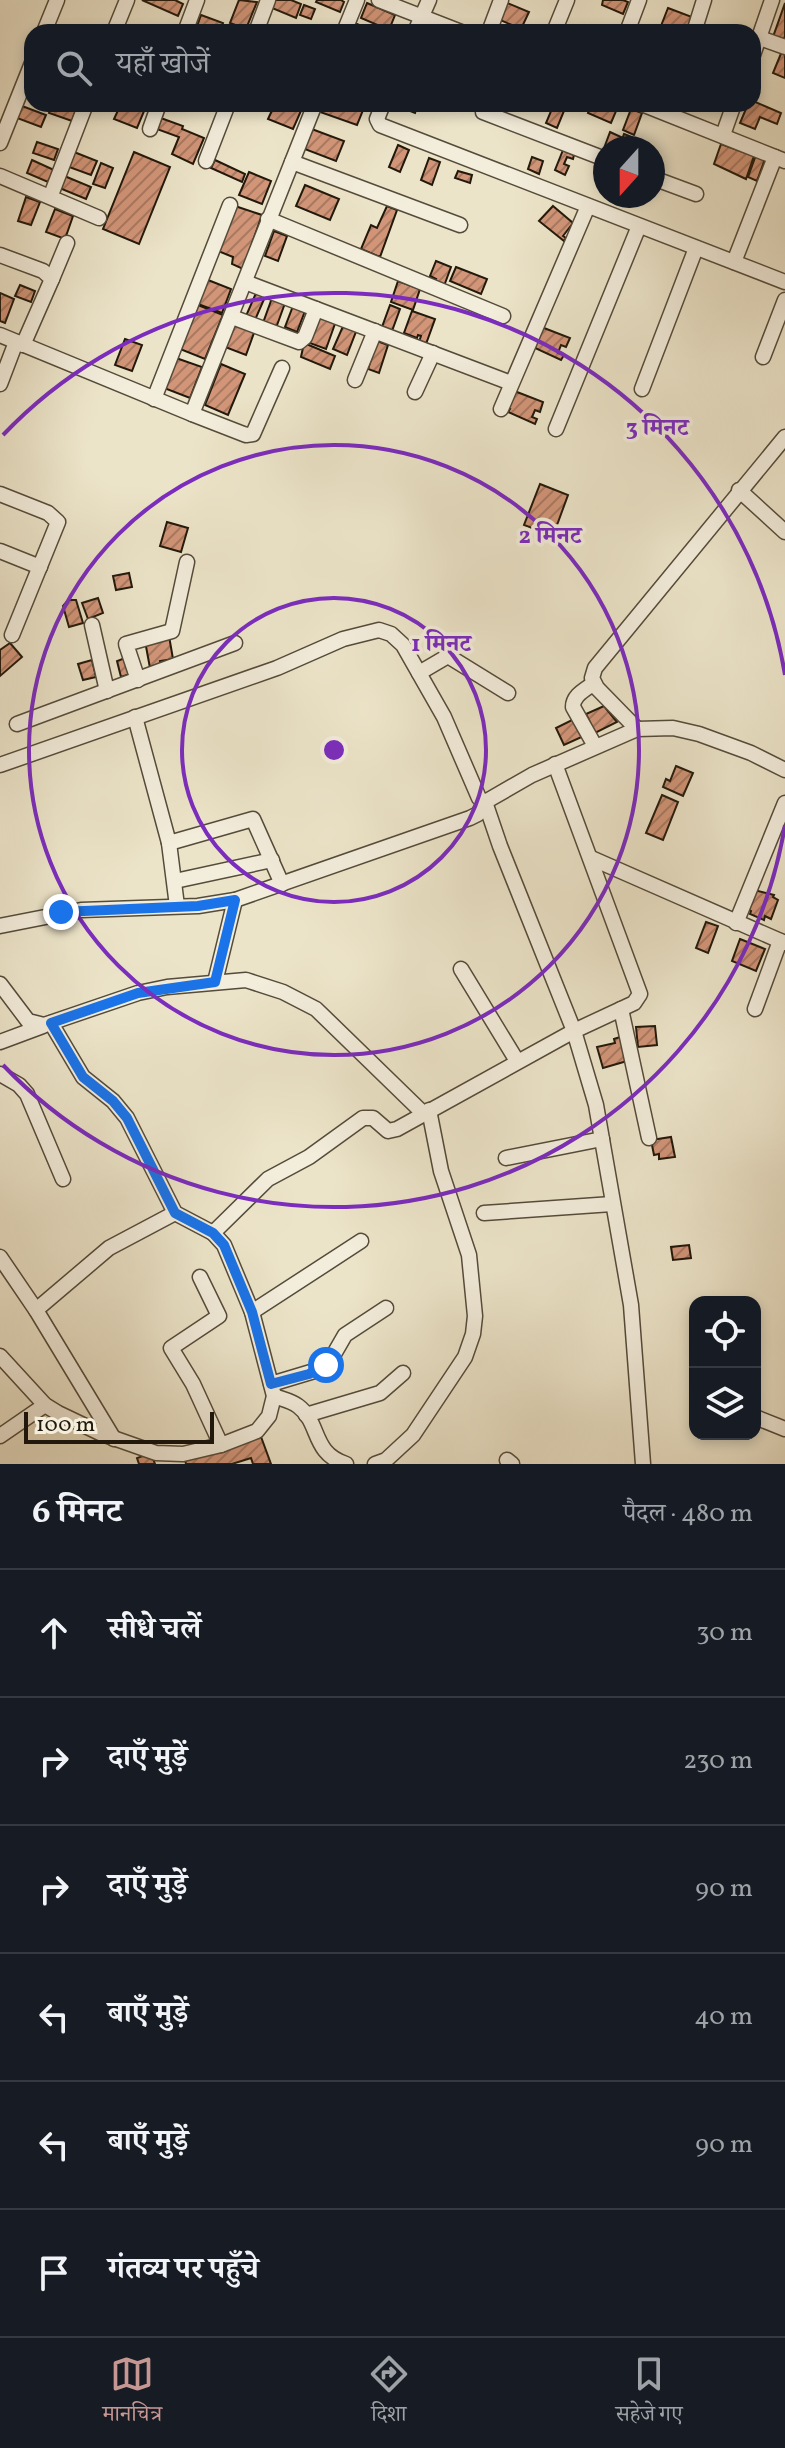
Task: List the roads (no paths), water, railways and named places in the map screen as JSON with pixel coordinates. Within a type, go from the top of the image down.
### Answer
[{"type":"street","points":[[47,24],[57,0]]},
{"type":"street","points":[[117,24],[127,0]]},
{"type":"street","points":[[188,24],[197,0]]},
{"type":"street","points":[[259,24],[268,0]]},
{"type":"street","points":[[347,24],[357,0]]},
{"type":"street","points":[[379,0],[440,24]]},
{"type":"street","points":[[418,24],[429,0]]},
{"type":"street","points":[[492,24],[501,0]]},
{"type":"street","points":[[557,24],[567,0]]},
{"type":"street","points":[[630,24],[639,0]]},
{"type":"street","points":[[696,24],[704,0]]},
{"type":"street","points":[[761,35],[772,0]]},
{"type":"street","points":[[761,38],[785,47]]},
{"type":"street","points":[[0,143],[24,83]]},
{"type":"street","points":[[51,195],[83,112]]},
{"type":"street","points":[[150,129],[156,112]]},
{"type":"street","points":[[206,161],[225,112]]},
{"type":"street","points":[[192,414],[312,112]]},
{"type":"street","points":[[380,112],[377,119],[380,125],[785,282]]},
{"type":"street","points":[[483,112],[593,154]]},
{"type":"street","points":[[673,112],[780,159],[734,262]]},
{"type":"street","points":[[723,135],[731,112]]},
{"type":"street","points":[[292,162],[460,225]]},
{"type":"street","points":[[0,176],[51,195],[99,218]]},
{"type":"street","points":[[665,182],[696,194]]},
{"type":"street","points":[[154,399],[230,205]]},
{"type":"street","points":[[501,409],[588,206]]},
{"type":"street","points":[[268,219],[503,316]]},
{"type":"street","points":[[556,429],[639,226]]},
{"type":"street","points":[[0,384],[67,243]]},
{"type":"street","points":[[642,389],[696,248]]},
{"type":"street","points":[[0,255],[43,271],[52,279]]},
{"type":"street","points":[[245,282],[511,383]]},
{"type":"street","points":[[763,357],[785,300]]},
{"type":"street","points":[[232,317],[299,342],[305,337],[316,309]]},
{"type":"street","points":[[355,380],[375,331]]},
{"type":"street","points":[[0,335],[246,435],[253,434],[282,368]]},
{"type":"street","points":[[415,392],[433,353]]},
{"type":"street","points":[[637,729],[594,683],[592,678],[600,660],[785,437]]},
{"type":"street","points":[[739,490],[785,532]]},
{"type":"street","points":[[0,494],[56,517],[58,522],[12,635]]},
{"type":"street","points":[[0,551],[40,567]]},
{"type":"street","points":[[138,680],[126,644],[172,631],[187,562]]},
{"type":"street","points":[[92,625],[107,691]]},
{"type":"street","points":[[0,765],[277,668],[365,631],[379,630],[391,634],[403,645],[444,717],[479,798],[485,802],[586,1067],[602,1139],[634,1325],[643,1464]]},
{"type":"street","points":[[17,724],[235,643]]},
{"type":"street","points":[[419,673],[448,656],[508,693]]},
{"type":"street","points":[[594,683],[577,695],[573,703],[595,746]]},
{"type":"street","points":[[135,717],[169,843],[177,906]]},
{"type":"street","points":[[0,926],[81,910],[216,904],[235,900],[470,818],[478,814],[485,802],[555,764],[637,729],[673,728],[699,734],[751,753],[785,770]]},
{"type":"street","points":[[213,1233],[268,1179],[309,1157],[363,1118],[373,1118],[388,1131],[397,1129],[517,1061],[634,1003],[640,994],[555,764]]},
{"type":"street","points":[[736,923],[785,803]]},
{"type":"street","points":[[169,843],[250,818],[255,821],[282,884]]},
{"type":"street","points":[[591,858],[783,942],[755,1009]]},
{"type":"street","points":[[175,881],[272,860]]},
{"type":"street","points":[[215,982],[235,900]]},
{"type":"street","points":[[461,969],[517,1061]]},
{"type":"street","points":[[0,1042],[138,993],[246,980],[264,984],[316,1009],[426,1112],[441,1171],[467,1243],[472,1274],[473,1334],[465,1357],[413,1435],[394,1454],[375,1464]]},
{"type":"street","points":[[0,984],[28,1021],[48,1024],[83,1077],[113,1101],[127,1118],[175,1213],[213,1233],[224,1245],[252,1312],[273,1390],[265,1424],[257,1431],[221,1445],[171,1455],[139,1449],[72,1421],[45,1405],[0,1356]]},
{"type":"street","points":[[621,1009],[649,1138]]},
{"type":"street","points":[[0,1074],[19,1085],[27,1094],[63,1179]]},
{"type":"street","points":[[506,1158],[602,1139]]},
{"type":"street","points":[[484,1213],[612,1204]]},
{"type":"street","points":[[36,1310],[109,1248],[175,1213]]},
{"type":"street","points":[[252,1312],[361,1241]]},
{"type":"street","points":[[0,1257],[114,1439]]},
{"type":"street","points":[[200,1277],[219,1316],[171,1348],[193,1384],[221,1445]]},
{"type":"street","points":[[273,1390],[321,1369],[335,1354],[345,1335],[386,1308]]},
{"type":"street","points":[[306,1415],[380,1393],[403,1373]]},
{"type":"street","points":[[273,1390],[296,1404],[306,1415],[321,1447],[329,1456],[346,1464]]},
{"type":"street","points":[[0,1436],[45,1405]]},
{"type":"street","points":[[761,1419],[785,1429]]}]
